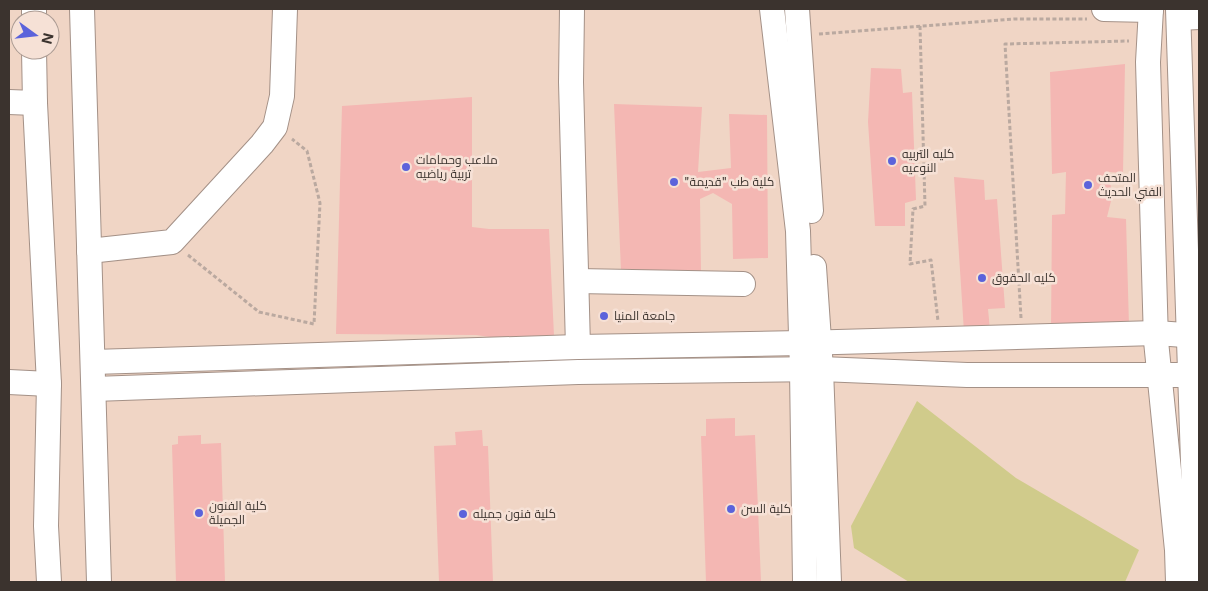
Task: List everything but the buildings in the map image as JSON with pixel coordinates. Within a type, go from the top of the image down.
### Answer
[{"type":"lane","points":[[82,9],[99,582]]},
{"type":"lane","points":[[89,251],[172,242],[240,170],[274,127],[282,96],[285,9]]},
{"type":"lane","points":[[572,9],[571,82],[578,347]]},
{"type":"lane","points":[[772,9],[810,343],[829,582]]},
{"type":"lane","points":[[797,9],[810,343]]},
{"type":"lane","points":[[1099,14],[1151,9],[1148,62],[1156,333],[1158,375],[1177,550],[1178,582]]},
{"type":"lane","points":[[1185,15],[1195,374],[1197,582]]},
{"type":"lane","points":[[34,60],[49,384],[46,526],[49,582]]},
{"type":"lane","points":[[9,102],[35,103]]},
{"type":"lane","points":[[577,280],[743,284]]},
{"type":"lane","points":[[93,362],[526,348],[810,343],[1156,333],[1194,337]]},
{"type":"lane","points":[[1027,337],[1036,375]]},
{"type":"lane","points":[[944,339],[950,374]]},
{"type":"lane","points":[[640,346],[645,372]]},
{"type":"lane","points":[[526,348],[526,374]]},
{"type":"lane","points":[[314,355],[315,381]]},
{"type":"lane","points":[[804,582],[812,370]]},
{"type":"lane","points":[[94,389],[526,374],[645,372],[812,370],[1036,375],[1195,374]]},
{"type":"lane","points":[[9,382],[49,384]]},
{"type":"path","points":[[814,34],[1099,14]]},
{"type":"path","points":[[920,26],[924,206],[913,209],[910,264],[931,260],[944,339]]},
{"type":"path","points":[[1027,337],[1005,44],[1132,41]]},
{"type":"path","points":[[172,242],[259,312],[314,324],[320,203],[307,151],[274,127]]},
{"type":"shaded area","name":"جامعة المنيا","points":[[9,9],[1199,9],[1199,582],[9,582]]},
{"type":"shaded area","points":[[917,401],[1016,478],[1139,550],[1125,582],[909,582],[854,548],[851,526]]},
{"type":"place","name":"كليه التربيه النوعيه","points":[[892,161]]},
{"type":"place","name":"ملاعب وحمامات تربية رياضيه","points":[[406,167]]},
{"type":"place","name":"\"كلية طب \"قديمة","points":[[674,182]]},
{"type":"place","name":"المتحف الفني الحديث","points":[[1088,185]]},
{"type":"place","name":"كليه الحقوق","points":[[982,278]]},
{"type":"place","name":"جامعة المنيا","points":[[604,316]]},
{"type":"place","name":"كلية السن","points":[[731,509]]},
{"type":"place","name":"كلية الفنون الجميلة","points":[[199,513]]},
{"type":"place","name":"كلية فنون جميله","points":[[463,514]]}]
